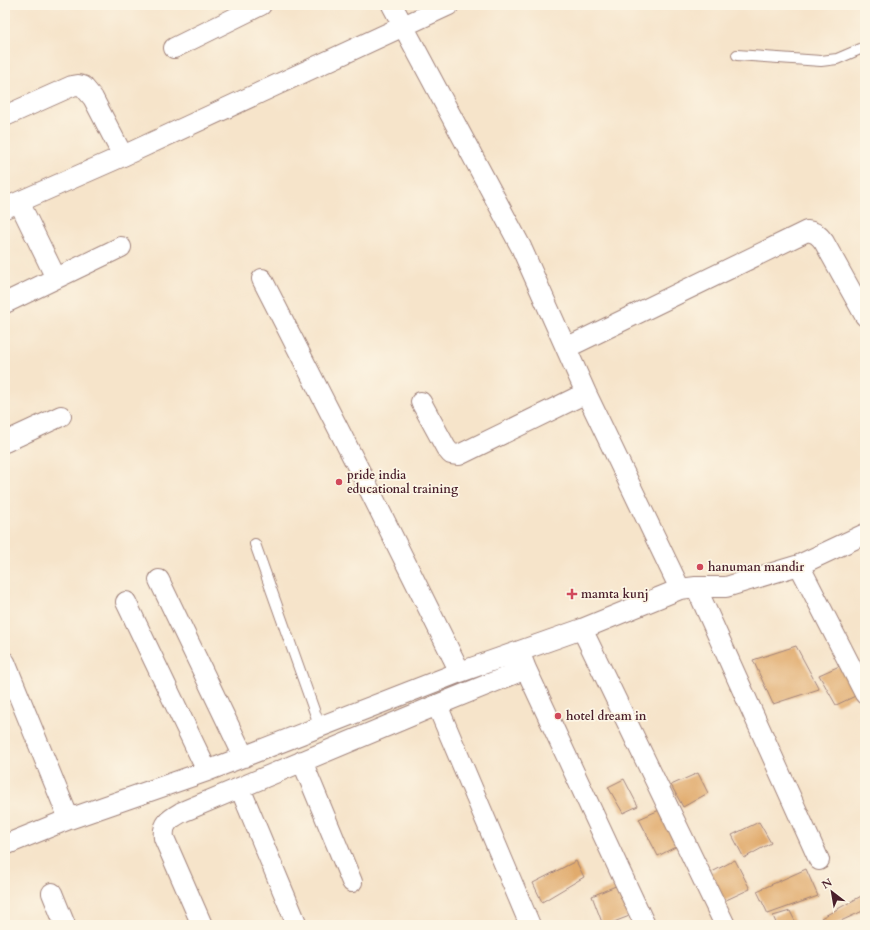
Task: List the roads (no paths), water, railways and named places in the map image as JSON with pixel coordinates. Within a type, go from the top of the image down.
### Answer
[{"type":"street","points":[[174,48],[261,5]]},
{"type":"street","points":[[392,5],[521,247],[586,393],[688,588],[819,860]]},
{"type":"street","points":[[56,278],[12,205],[123,156],[449,5]]},
{"type":"street","points":[[5,116],[72,86],[83,86],[93,98],[123,156]]},
{"type":"street","points":[[566,348],[807,231],[818,234],[824,242],[865,316]]},
{"type":"street","points":[[5,303],[121,247]]},
{"type":"street","points":[[262,279],[460,672]]},
{"type":"street","points":[[421,402],[446,448],[451,454],[459,455],[586,393]]},
{"type":"street","points":[[5,442],[61,416]]},
{"type":"street","points":[[202,925],[164,838],[164,827],[167,822],[182,812],[437,705],[582,629],[688,588],[726,587],[799,565],[865,534]]},
{"type":"street","points":[[799,565],[865,694]]},
{"type":"street","points":[[159,580],[244,757]]},
{"type":"street","points":[[126,602],[207,771]]},
{"type":"street","points":[[582,629],[725,925]]},
{"type":"street","points":[[5,845],[69,819],[244,757],[460,672],[522,660]]},
{"type":"street","points":[[522,660],[645,925]]},
{"type":"street","points":[[5,662],[69,819]]},
{"type":"street","points":[[437,705],[530,925]]},
{"type":"street","points":[[302,761],[352,882]]},
{"type":"street","points":[[240,788],[297,925]]},
{"type":"street","points":[[52,893],[65,925]]},
{"type":"lane","points":[[737,55],[822,61],[837,59],[865,46]]},
{"type":"lane","points":[[254,544],[320,727]]},
{"type":"place","name":"pride india educational training","points":[[339,482]]},
{"type":"place","name":"hanuman mandir","points":[[700,567]]},
{"type":"place","name":"mamta kunj","points":[[572,594]]},
{"type":"place","name":"hotel dream in","points":[[558,716]]}]
